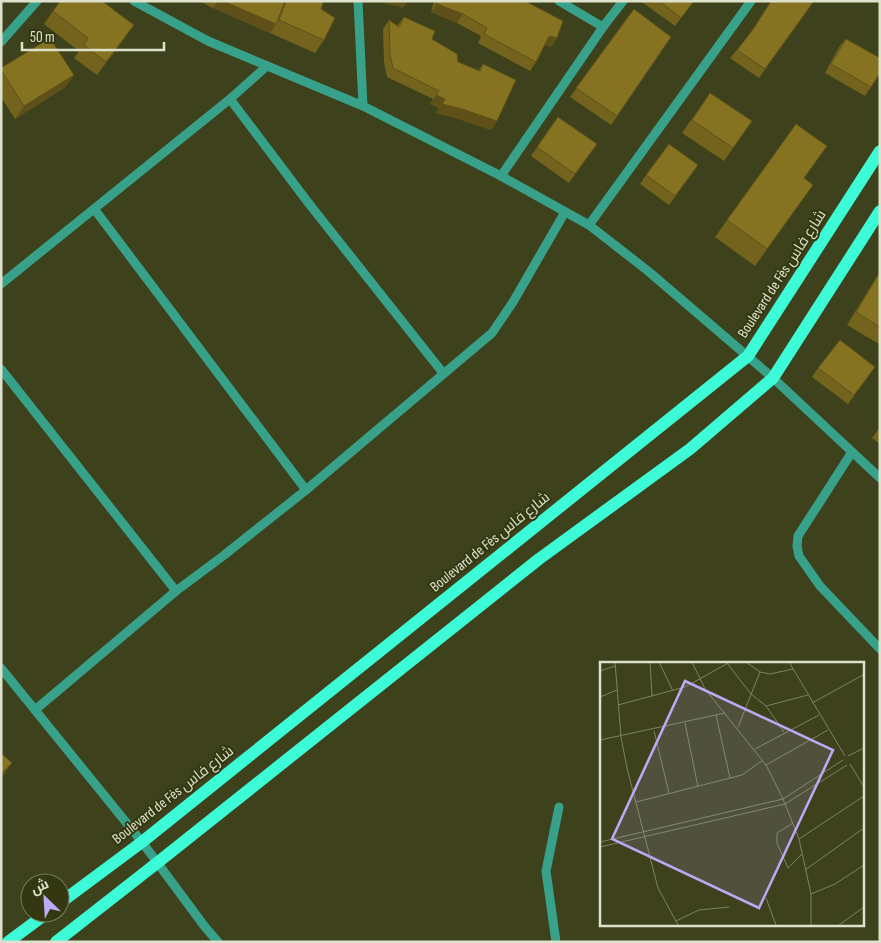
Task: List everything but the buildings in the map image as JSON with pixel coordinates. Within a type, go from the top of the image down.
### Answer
[{"type":"main road","name":"Boulevard de Fès شارع فاس","points":[[70,896],[142,842],[748,356],[880,152]]},
{"type":"main road","points":[[56,942],[539,559],[690,449],[773,378],[880,211]]},
{"type":"main road","points":[[8,942],[34,923]]},
{"type":"street","points":[[1,42],[37,1]]},
{"type":"street","points":[[134,1],[208,41],[363,106],[501,176],[589,225],[648,271],[748,356],[880,478]]},
{"type":"street","points":[[358,1],[363,106]]},
{"type":"street","points":[[559,1],[603,27]]},
{"type":"street","points":[[501,176],[603,27],[623,1]]},
{"type":"street","points":[[589,225],[751,1]]},
{"type":"street","points":[[1,284],[230,99],[267,66]]},
{"type":"street","points":[[230,99],[310,205],[443,374]]},
{"type":"street","points":[[94,210],[306,490]]},
{"type":"street","points":[[34,710],[176,591],[306,490],[492,333],[513,302],[565,212]]},
{"type":"street","points":[[1,370],[176,591]]},
{"type":"street","points":[[852,452],[798,536],[797,546],[799,556],[820,586],[880,650]]},
{"type":"street","points":[[1,668],[142,842],[218,942]]},
{"type":"street","points":[[556,942],[546,871],[559,807]]}]
